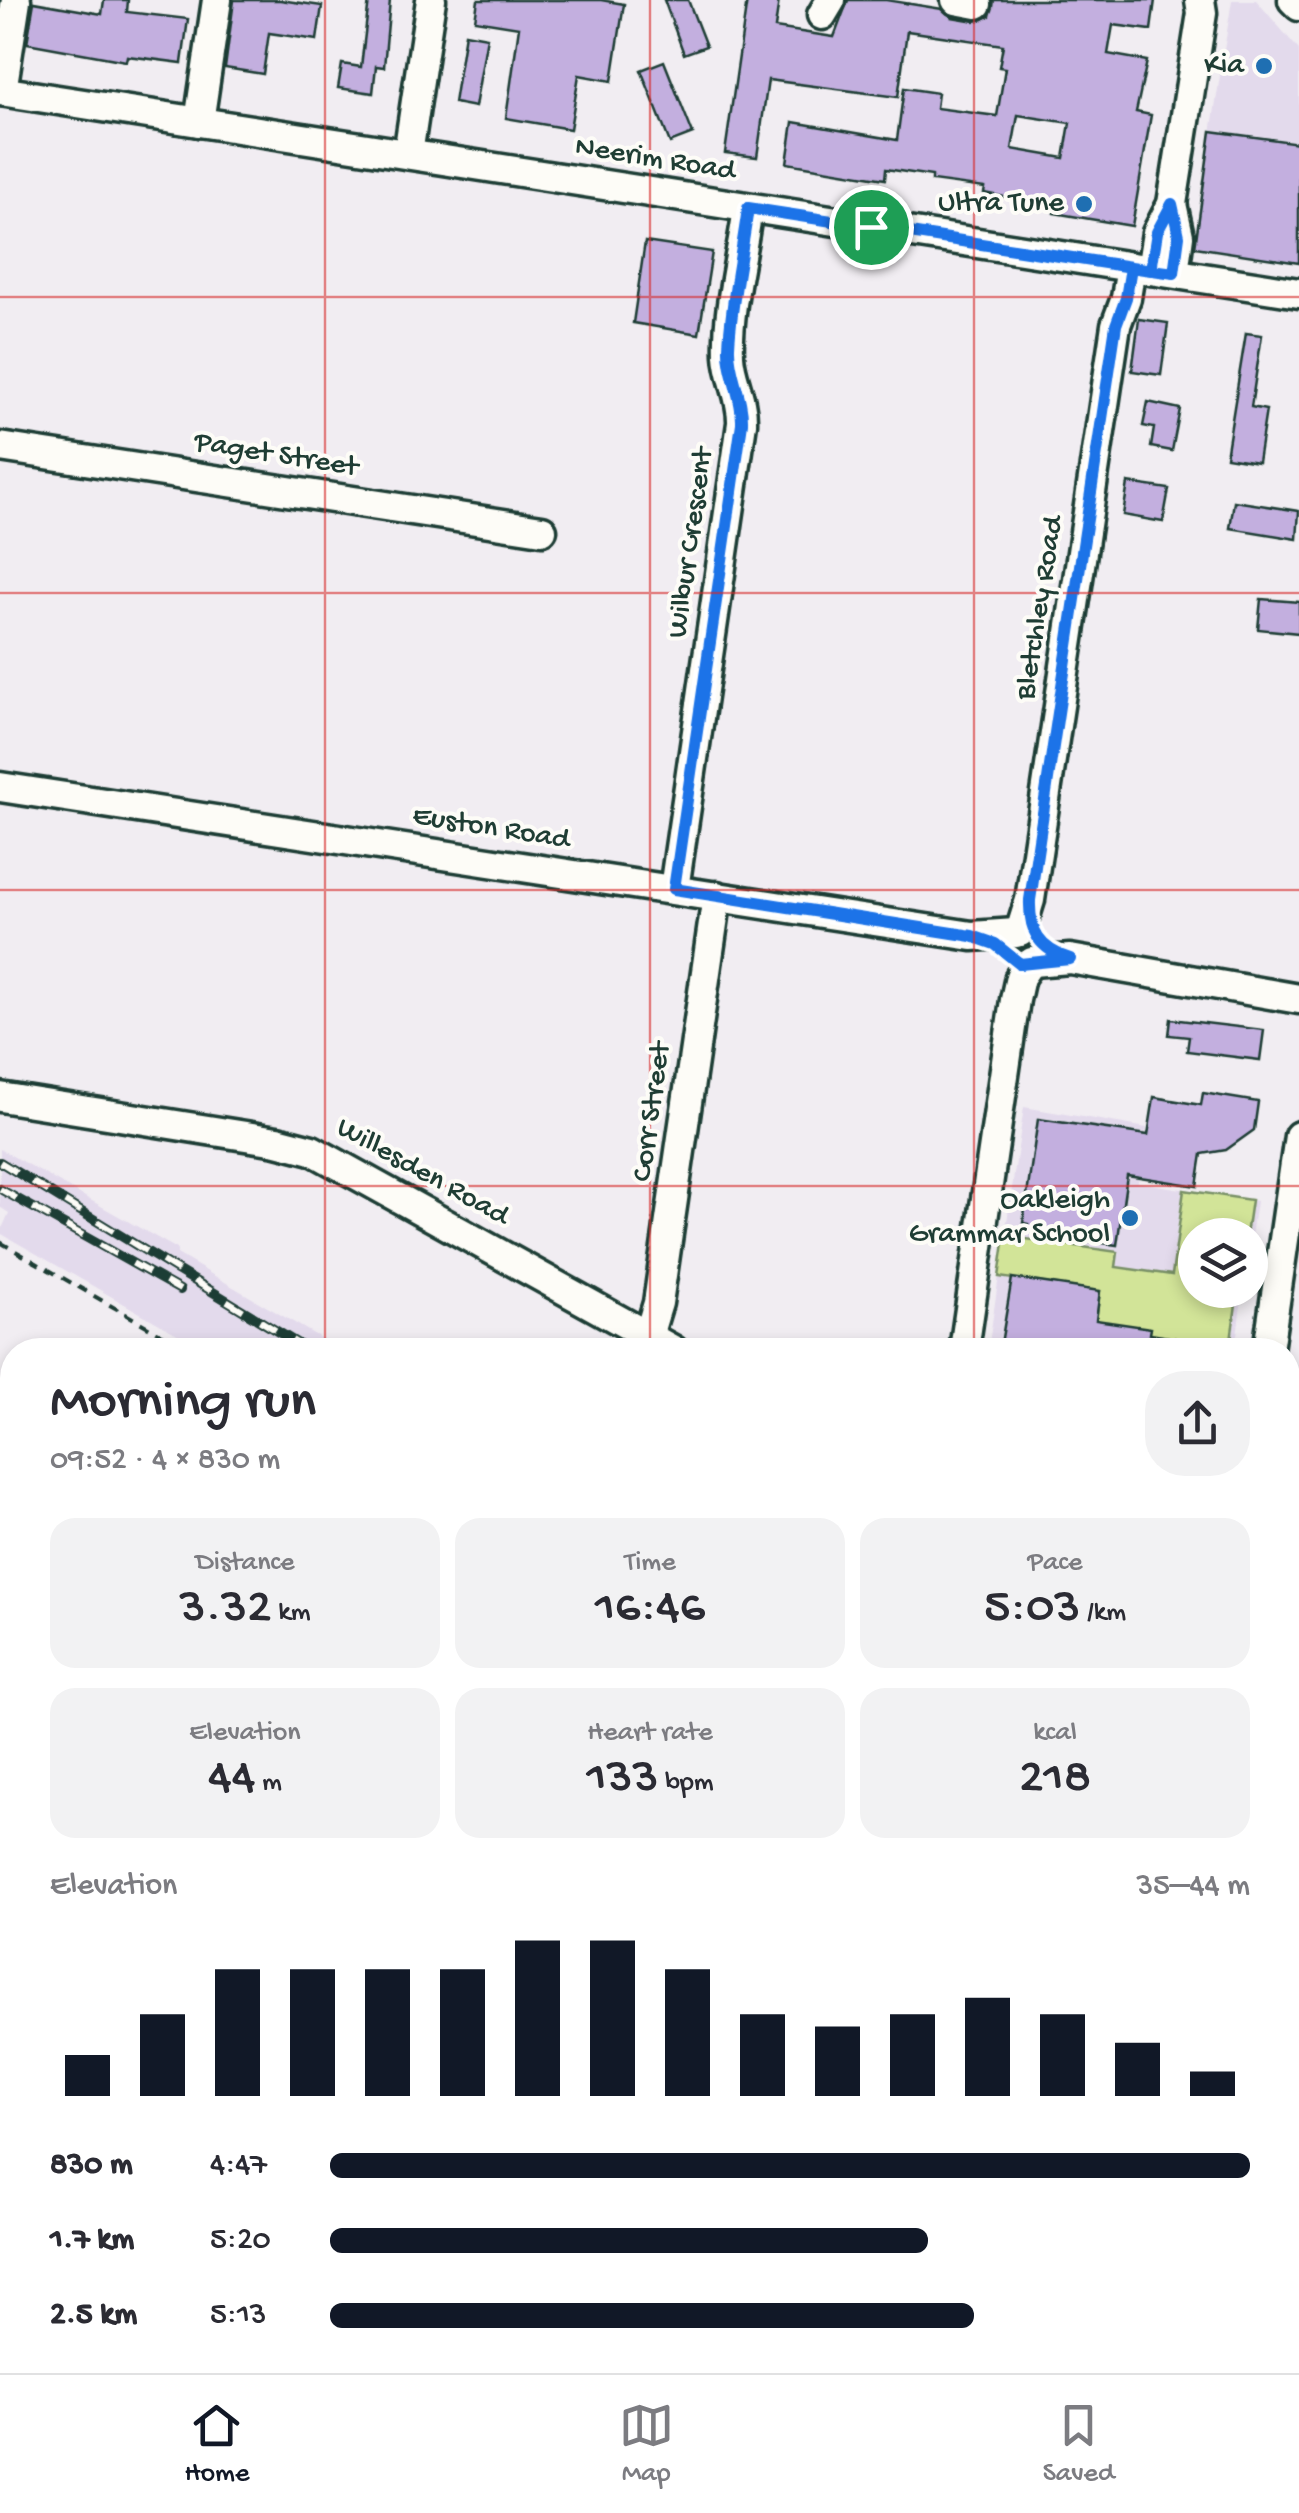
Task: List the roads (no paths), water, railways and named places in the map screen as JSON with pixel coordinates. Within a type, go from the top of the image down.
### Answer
[{"type":"street","points":[[1,91],[16,0]]},
{"type":"street","points":[[199,122],[217,0]]},
{"type":"street","points":[[408,154],[431,0]]},
{"type":"street","points":[[1294,0],[1299,6]]},
{"type":"street","name":"Bletchley Road","points":[[966,1338],[1116,325],[1143,269],[1179,236],[1172,204],[1203,4]]},
{"type":"street","name":"Neerim Road","points":[[1,91],[1299,293]]},
{"type":"street","name":"Wilbur Crescent","points":[[674,889],[742,423],[741,399],[731,372],[729,347],[748,208]]},
{"type":"street","name":"Paget Street","points":[[0,447],[542,530]]},
{"type":"street","name":"Euston Road","points":[[0,786],[972,936],[1070,959],[1299,999]]},
{"type":"street","name":"Corr Street","points":[[648,1336],[659,1293],[718,896]]},
{"type":"street","name":"Willesden Road","points":[[0,1098],[278,1141],[312,1150],[652,1338]]},
{"type":"street","points":[[1270,1338],[1299,1136]]},
{"type":"railway","points":[[0,1162],[288,1338]]},
{"type":"railway","points":[[0,1189],[180,1290]]},
{"type":"place","name":"Kia","points":[[1264,66]]},
{"type":"place","name":"Ultra Tune","points":[[1084,204]]},
{"type":"place","name":"Oakleigh Grammar School","points":[[1130,1218]]}]
